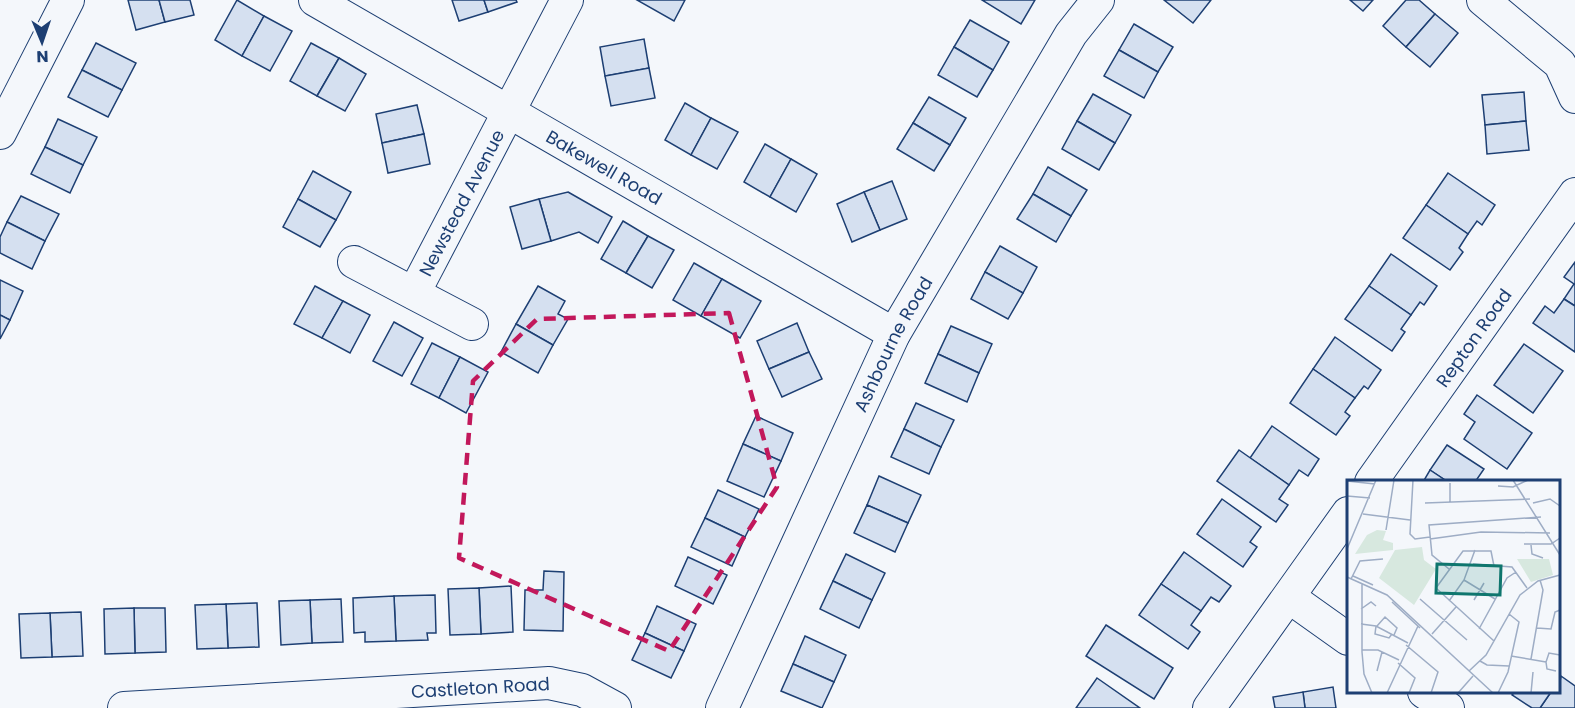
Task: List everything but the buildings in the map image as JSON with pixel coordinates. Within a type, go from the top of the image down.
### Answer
[{"type":"street","points":[[0,133],[68,0]]},
{"type":"street","name":"Bakewell Road","points":[[315,0],[894,334]]},
{"type":"street","name":"Newstead Avenue","points":[[414,293],[567,0]]},
{"type":"street","name":"Ashbourne Road","points":[[722,708],[894,334],[1071,34],[1098,0]]},
{"type":"street","points":[[1483,0],[1560,64],[1575,97]]},
{"type":"street","name":"Repton Road","points":[[1372,480],[1575,194]]},
{"type":"street","points":[[354,262],[472,324]]},
{"type":"street","points":[[1209,708],[1347,514]]},
{"type":"street","points":[[1289,597],[1347,638]]},
{"type":"street","name":"Castleton Road","points":[[124,708],[549,683],[582,690],[615,708]]},
{"type":"street","points":[[1426,693],[1448,708]]},
{"type":"highlighted area","points":[[729,313],[777,487],[669,651],[459,558],[473,381],[537,319]]}]
